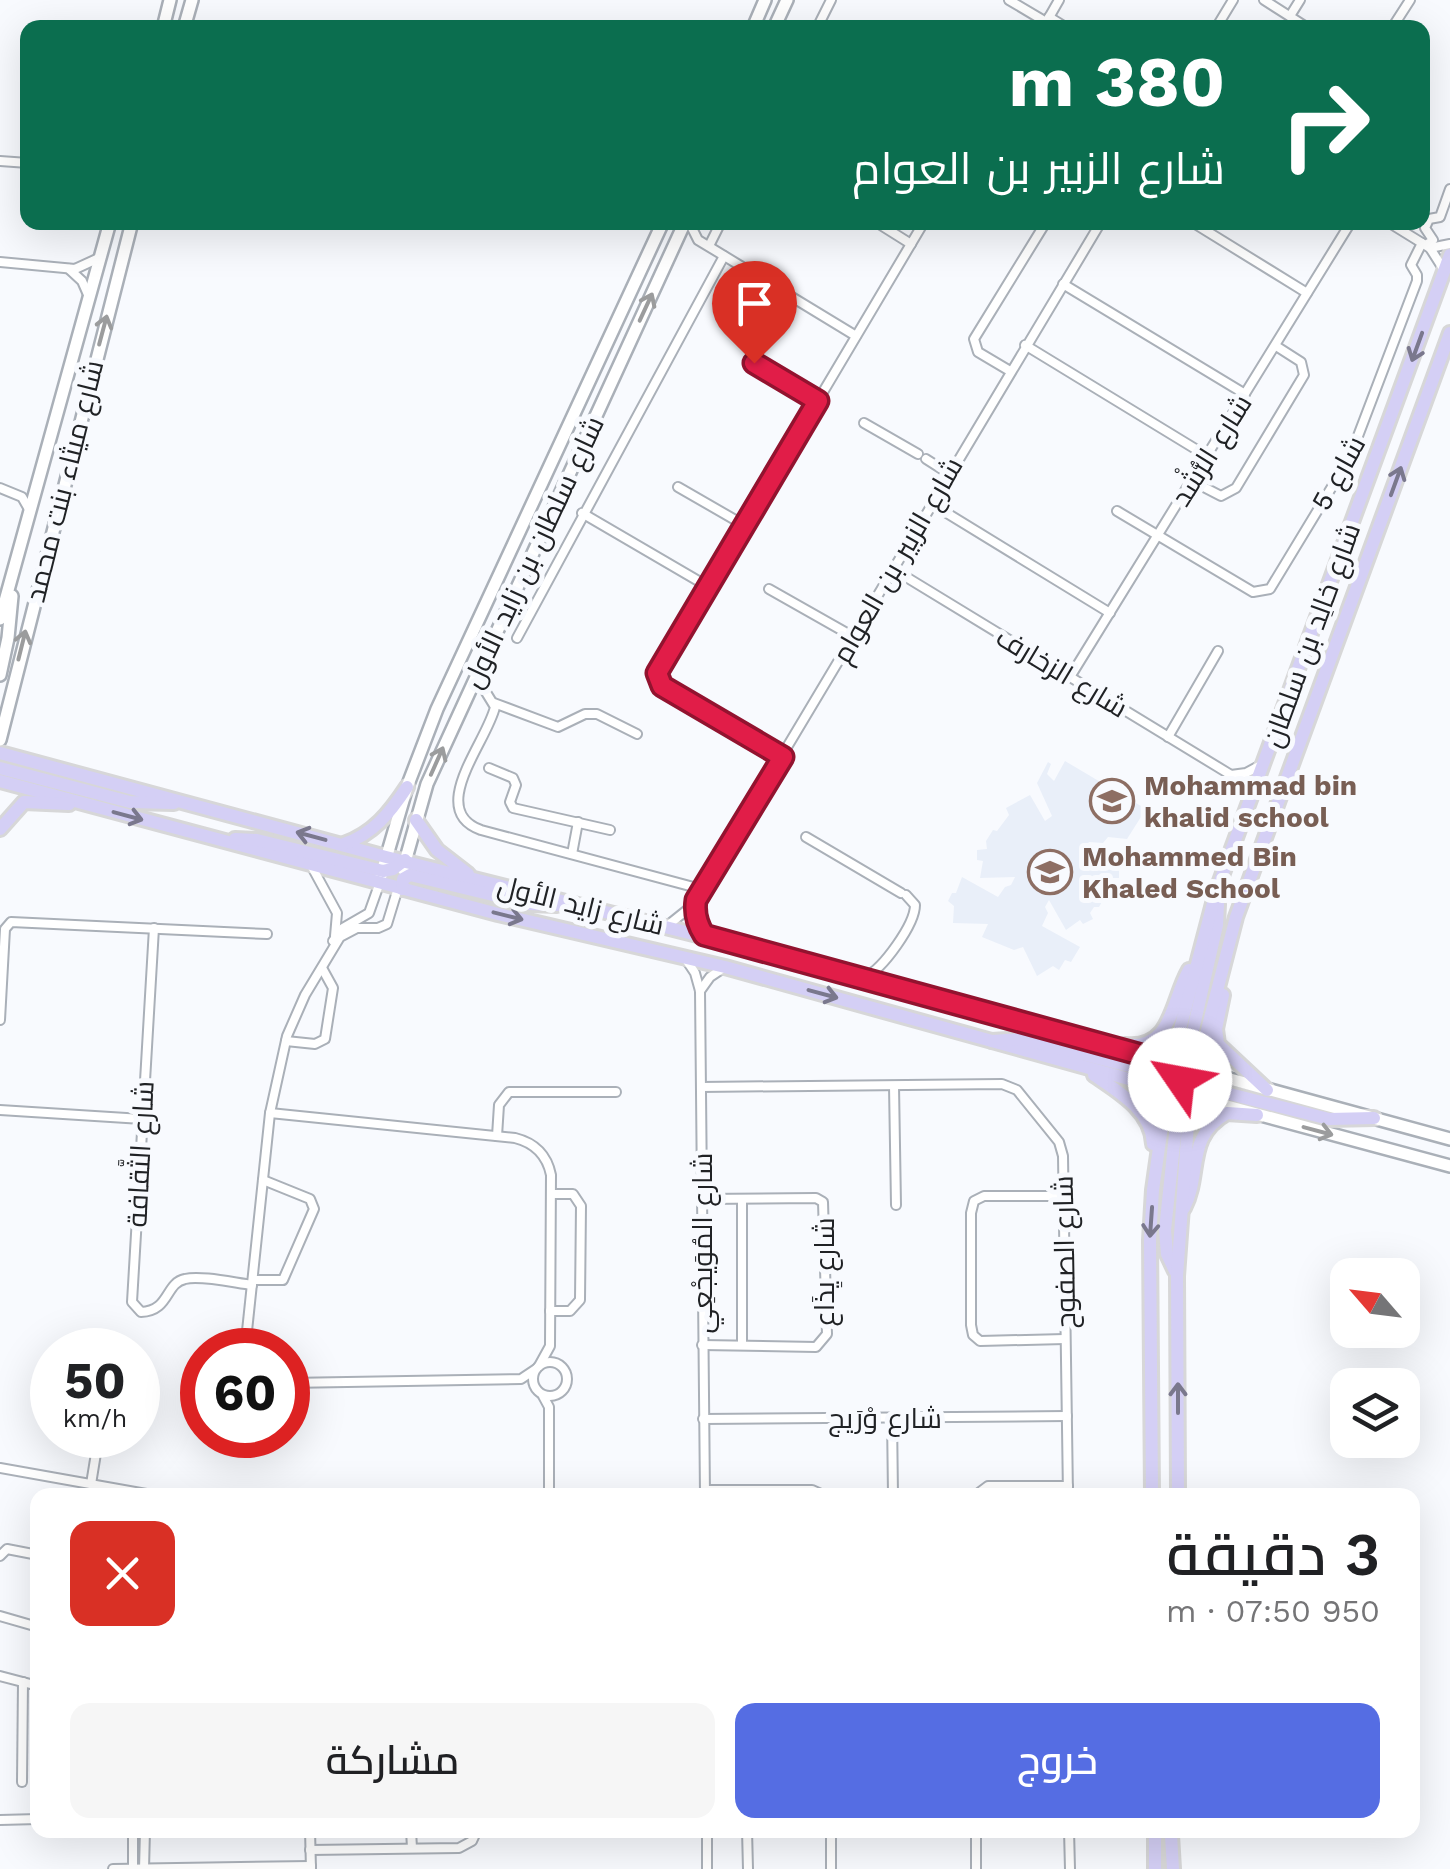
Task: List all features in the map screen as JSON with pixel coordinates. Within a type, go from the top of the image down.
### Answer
[{"type":"main road","name":"شارع ميثاء بنت محمد","points":[[0,618],[108,230]]},
{"type":"main road","name":"شارع ميثاء بنت محمد","points":[[0,740],[130,230]]},
{"type":"main road","name":"شارع سلطان بن زايد الأول","points":[[383,870],[407,788],[455,668],[658,230]]},
{"type":"main road","name":"شارع سلطان بن زايد الأول","points":[[400,888],[427,784],[683,230]]},
{"type":"main road","name":"شارع خالِد بن سلطان","points":[[1178,1488],[1181,1080],[1198,955],[1216,892],[1450,256]]},
{"type":"main road","points":[[624,356],[614,345],[632,304],[640,272]]},
{"type":"main road","name":"شارع خالِد بن سلطان","points":[[1152,1488],[1149,1287],[1153,1190],[1181,1080],[1263,841],[1450,333]]},
{"type":"main road","points":[[0,676],[10,626],[11,582]]},
{"type":"main road","name":"شارع زايد الأول","points":[[0,752],[344,844],[383,870],[400,888],[725,967],[1084,1068],[1267,1090],[1450,1139]]},
{"type":"main road","points":[[0,768],[130,802],[186,802]]},
{"type":"main road","name":"شارع زايد الأول","points":[[0,781],[309,864],[383,870]]},
{"type":"main road","points":[[344,844],[375,828],[407,788]]},
{"type":"main road","points":[[0,829],[24,802],[78,802]]},
{"type":"main road","points":[[416,820],[436,850],[479,880]]},
{"type":"main road","points":[[221,840],[256,840],[383,870],[405,860]]},
{"type":"main road","name":"شارع زايد الأول","points":[[405,860],[865,977],[1089,1042],[1256,1115],[1450,1166]]},
{"type":"main road","points":[[400,888],[410,874],[530,904],[570,904]]},
{"type":"main road","points":[[1177,1276],[1167,1254],[1165,1230],[1181,1080],[1217,926],[1216,892]]},
{"type":"main road","points":[[1089,1042],[1135,1046],[1150,1042],[1169,1021],[1181,985],[1198,955]]},
{"type":"main road","points":[[1223,960],[1224,988],[1216,1039],[1267,1090]]},
{"type":"main road","points":[[990,1042],[1022,1039],[1329,1119],[1374,1118]]},
{"type":"main road","points":[[1084,1068],[1119,1092],[1148,1122],[1152,1132],[1153,1190]]},
{"type":"main road","points":[[1179,1214],[1191,1192],[1196,1150],[1211,1126],[1227,1113],[1256,1115]]},
{"type":"main road","points":[[1155,1838],[1155,1869]]},
{"type":"main road","points":[[1171,1838],[1173,1869]]},
{"type":"main road","points":[[1181,1838],[1182,1869]]},
{"type":"street","points":[[1009,0],[1043,20]]},
{"type":"street","points":[[1264,0],[1296,20]]},
{"type":"street","points":[[1290,16],[1300,0]]},
{"type":"street","name":"شارع 5","points":[[1430,219],[1440,217],[1450,189]]},
{"type":"street","points":[[692,230],[698,240],[856,336]]},
{"type":"street","points":[[709,246],[717,230]]},
{"type":"street","points":[[888,230],[910,244]]},
{"type":"street","points":[[783,757],[658,680],[659,666],[919,230]]},
{"type":"street","points":[[1010,371],[978,352],[974,339],[1041,230]]},
{"type":"street","name":"شارع الزبير بن العوام","points":[[667,926],[684,916],[696,900],[1096,230]]},
{"type":"street","points":[[1205,230],[1308,294]]},
{"type":"street","name":"شارع الرُّشْد","points":[[1070,677],[1347,230]]},
{"type":"street","points":[[1401,230],[1426,246],[1444,271]]},
{"type":"street","name":"شارع 5","points":[[1117,511],[1253,592],[1270,589],[1358,441],[1417,282],[1411,265],[1434,240],[1426,230]]},
{"type":"street","points":[[673,248],[698,240]]},
{"type":"street","points":[[1426,246],[1450,244]]},
{"type":"street","points":[[518,638],[724,256]]},
{"type":"street","points":[[0,262],[69,270],[101,257]]},
{"type":"street","points":[[69,270],[82,281],[89,297]]},
{"type":"street","points":[[1063,284],[1246,394]]},
{"type":"street","points":[[1025,346],[1207,456]]},
{"type":"street","points":[[1192,481],[1222,496],[1236,488],[1304,375],[1301,362],[1276,346]]},
{"type":"street","points":[[754,363],[818,401]]},
{"type":"street","points":[[864,422],[948,473]]},
{"type":"street","points":[[12,492],[29,489],[39,482]]},
{"type":"street","points":[[678,487],[744,525]]},
{"type":"street","points":[[0,488],[26,501],[30,512]]},
{"type":"street","points":[[932,504],[1110,613]]},
{"type":"street","points":[[582,514],[706,586]]},
{"type":"street","name":"شارع الزخارف","points":[[893,569],[1231,775],[1241,785],[1249,806]]},
{"type":"street","points":[[769,589],[852,636]]},
{"type":"street","points":[[1168,736],[1218,651]]},
{"type":"street","points":[[476,676],[495,712],[458,792],[461,816],[473,828],[701,889]]},
{"type":"street","points":[[462,707],[472,701],[492,701],[558,727],[585,714],[596,714],[637,734]]},
{"type":"street","points":[[1231,775],[1254,770],[1265,760]]},
{"type":"street","points":[[489,768],[513,778],[513,808],[610,830]]},
{"type":"street","points":[[572,854],[578,822]]},
{"type":"street","points":[[806,838],[903,894],[915,905],[914,916],[886,959],[865,977]]},
{"type":"street","points":[[286,1041],[315,1044],[325,1039],[332,988],[322,968],[334,938],[337,913],[309,864]]},
{"type":"street","points":[[334,938],[369,913],[383,870]]},
{"type":"street","points":[[247,1328],[270,1113],[286,1041],[305,995],[338,941],[357,928],[387,924],[400,888]]},
{"type":"street","points":[[696,900],[696,918],[704,935]]},
{"type":"street","points":[[0,1020],[5,929],[10,922],[268,934]]},
{"type":"street","name":"شارع الثَّقافة","points":[[154,928],[133,1306],[140,1312],[152,1311],[166,1301],[175,1285],[189,1278],[252,1283]]},
{"type":"street","name":"شارع المُوَيجْعِي","points":[[684,957],[695,972],[700,990],[704,1488]]},
{"type":"street","points":[[886,959],[886,972],[895,986]]},
{"type":"street","points":[[700,990],[725,967]]},
{"type":"street","name":"شارع الصفوح","points":[[701,1087],[1002,1084],[1018,1090],[1062,1148],[1068,1488]]},
{"type":"street","points":[[894,1086],[896,1205]]},
{"type":"street","points":[[497,1136],[498,1105],[509,1092],[616,1092]]},
{"type":"street","points":[[0,1110],[142,1119]]},
{"type":"street","points":[[270,1113],[497,1136],[527,1141],[536,1147],[549,1165],[550,1346],[567,1379],[549,1408]]},
{"type":"street","points":[[252,1283],[283,1280],[314,1208],[310,1200],[263,1180]]},
{"type":"street","points":[[550,1311],[570,1310],[580,1300],[581,1206],[573,1194],[551,1194]]},
{"type":"street","points":[[1062,1196],[984,1196],[974,1201],[971,1330],[985,1342],[1065,1340]]},
{"type":"street","name":"شارع يِذَاع","points":[[702,1199],[816,1198],[825,1204],[827,1334],[816,1347],[702,1346]]},
{"type":"street","points":[[742,1200],[742,1345]]},
{"type":"street","points":[[549,1488],[549,1408],[537,1390],[537,1368],[550,1346]]},
{"type":"street","points":[[310,1382],[521,1379],[549,1362],[560,1365]]},
{"type":"street","points":[[521,1379],[549,1396],[559,1394]]},
{"type":"street","name":"شارع وْرَيج","points":[[702,1418],[1067,1416]]},
{"type":"street","points":[[892,1418],[893,1488]]},
{"type":"street","points":[[91,1484],[95,1458]]},
{"type":"street","points":[[0,1468],[113,1488]]},
{"type":"street","points":[[985,1488],[1028,1488]]},
{"type":"street","points":[[0,1556],[7,1549],[30,1553]]},
{"type":"street","points":[[0,1616],[30,1625]]},
{"type":"street","points":[[0,1676],[30,1684]]},
{"type":"street","points":[[22,1782],[23,1682]]},
{"type":"street","points":[[0,1820],[30,1819]]},
{"type":"street","points":[[133,1838],[133,1869]]},
{"type":"street","points":[[144,1868],[145,1838]]},
{"type":"street","points":[[114,1869],[311,1868],[310,1838]]},
{"type":"street","points":[[412,1838],[412,1848]]},
{"type":"street","points":[[310,1850],[466,1846],[472,1838]]},
{"type":"street","points":[[707,1838],[707,1869]]},
{"type":"street","points":[[747,1838],[748,1869]]},
{"type":"street","points":[[830,1838],[831,1869]]},
{"type":"street","points":[[976,1838],[976,1869]]},
{"type":"street","points":[[1069,1838],[1070,1869]]},
{"type":"shaded area","name":"Mohammed Bin Khaled School","points":[[1065,761],[1146,809],[1127,839],[1108,837],[1103,843],[1089,842],[1084,849],[1115,850],[1114,867],[1119,867],[1119,878],[1111,878],[1112,884],[1099,907],[1090,913],[1093,919],[1083,924],[1080,920],[1066,930],[1049,900],[1042,926],[1080,947],[1071,962],[1065,960],[1059,970],[1053,966],[1037,976],[1023,947],[1014,950],[982,937],[988,924],[953,923],[954,906],[948,901],[962,877],[998,897],[1011,885],[1015,877],[980,878],[983,861],[977,860],[977,850],[987,849],[986,841],[993,830],[997,831],[1009,815],[1006,808],[1030,795],[1045,821],[1052,816],[1037,783],[1048,762],[1051,764],[1047,774],[1054,781]]},
{"type":"place","name":"Mohammad bin khalid school","points":[[1112,801]]},
{"type":"place","name":"Mohammed Bin Khaled School","points":[[1050,872]]},
{"type":"route","points":[[754,363],[818,401],[657,673],[662,686],[783,757],[701,889],[695,912],[700,930],[704,935],[1171,1063],[1180,1080]]}]
